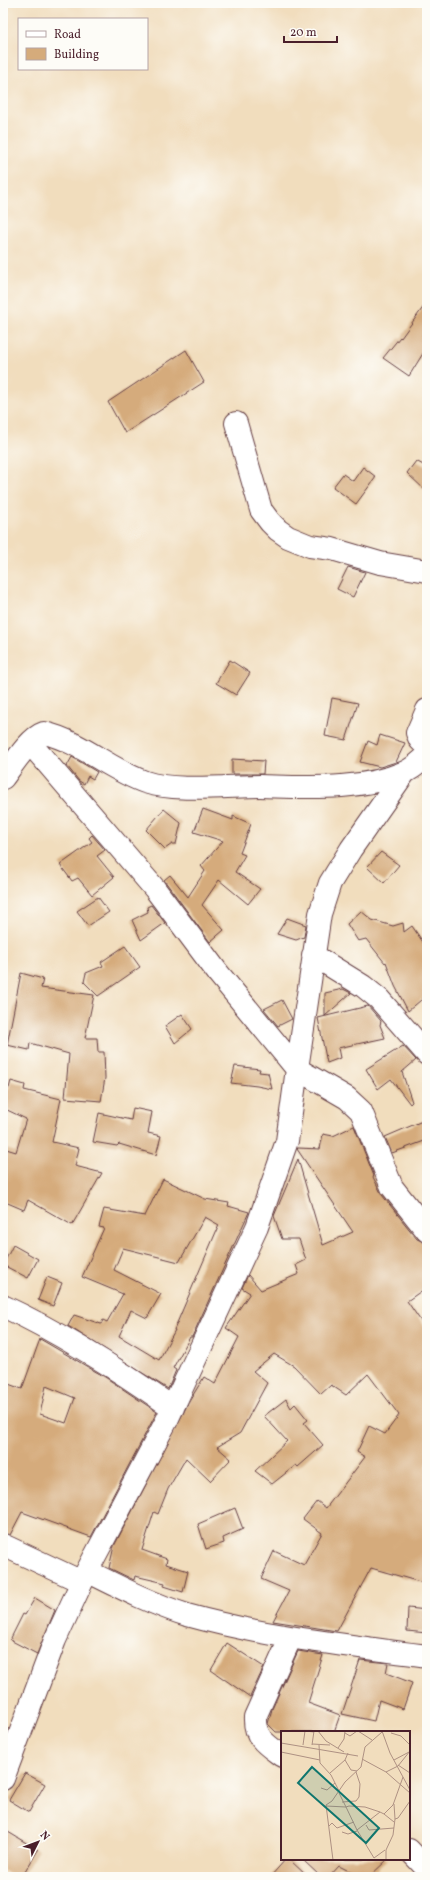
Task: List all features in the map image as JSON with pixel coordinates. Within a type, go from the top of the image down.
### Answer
[{"type":"street","points":[[236,423],[261,510],[278,530],[288,537],[310,546],[332,549],[380,563],[427,571]]},
{"type":"street","points":[[427,710],[417,733],[420,740],[427,747]]},
{"type":"street","points":[[3,778],[30,743],[41,733],[50,734],[129,776],[147,783],[169,786],[233,787],[346,785],[405,772]]},
{"type":"street","points":[[30,743],[155,889],[218,973],[297,1069],[347,1098],[361,1111],[392,1186],[427,1232]]},
{"type":"street","points":[[3,1779],[55,1640],[84,1576],[173,1408],[257,1227],[275,1179],[287,1141],[313,955],[320,914],[330,883],[351,849],[405,772],[427,756]]},
{"type":"street","points":[[313,955],[363,986],[379,999],[427,1054]]},
{"type":"street","points":[[3,1306],[32,1319],[100,1359],[173,1408]]},
{"type":"street","points":[[3,1545],[186,1614],[290,1639],[427,1656]]},
{"type":"street","points":[[281,1755],[261,1740],[254,1726],[255,1717],[290,1639]]},
{"type":"street","points":[[410,1851],[427,1869]]},
{"type":"building","points":[[427,302],[427,347],[409,376],[383,358],[400,337],[401,338]]},
{"type":"building","points":[[186,350],[204,382],[125,433],[108,402]]},
{"type":"building","points":[[416,461],[427,467],[427,492],[407,473]]},
{"type":"building","points":[[363,467],[376,477],[356,504],[333,487],[343,474],[353,481]]},
{"type":"building","points":[[348,567],[365,572],[353,597],[337,589]]},
{"type":"building","points":[[230,660],[250,673],[236,695],[216,683]]},
{"type":"building","points":[[332,698],[358,703],[346,740],[325,736]]},
{"type":"building","points":[[380,735],[405,743],[396,762],[380,767],[360,762],[368,741],[377,745]]},
{"type":"building","points":[[72,757],[97,772],[93,779],[88,776],[84,784],[79,781],[67,766]]},
{"type":"building","points":[[232,759],[264,761],[263,774],[232,774]]},
{"type":"building","points":[[164,809],[181,823],[176,844],[172,844],[165,849],[146,830]]},
{"type":"building","points":[[203,809],[233,820],[233,816],[251,824],[240,853],[245,855],[235,872],[260,889],[248,904],[219,880],[202,905],[224,930],[210,942],[164,880],[170,875],[188,897],[205,871],[201,866],[223,841],[194,832]]},
{"type":"building","points":[[92,835],[105,850],[97,856],[114,877],[92,895],[78,878],[72,881],[60,865],[92,842],[89,838]]},
{"type":"building","points":[[381,852],[399,865],[384,883],[367,867]]},
{"type":"building","points":[[98,897],[109,912],[88,926],[77,911]]},
{"type":"building","points":[[151,905],[165,923],[141,940],[132,920],[148,912],[147,907]]},
{"type":"building","points":[[361,911],[372,920],[393,926],[403,923],[404,932],[412,926],[427,948],[427,995],[408,1011],[395,986],[386,962],[385,963],[366,939],[358,941],[347,924]]},
{"type":"building","points":[[287,918],[306,925],[304,937],[296,940],[277,934]]},
{"type":"building","points":[[125,946],[140,967],[98,996],[84,982],[86,973],[103,966],[101,962]]},
{"type":"building","points":[[21,973],[43,979],[41,988],[94,995],[85,1038],[97,1038],[98,1052],[104,1052],[105,1078],[101,1101],[65,1098],[69,1054],[30,1043],[29,1050],[7,1045]]},
{"type":"building","points":[[343,989],[351,993],[325,1016],[325,993]]},
{"type":"building","points":[[282,1000],[292,1019],[278,1026],[264,1009]]},
{"type":"building","points":[[368,1006],[381,1021],[380,1025],[385,1038],[338,1048],[340,1058],[327,1063],[318,1018]]},
{"type":"building","points":[[182,1014],[192,1029],[175,1043],[165,1026]]},
{"type":"building","points":[[403,1046],[416,1060],[402,1072],[412,1102],[410,1104],[391,1079],[378,1089],[366,1069]]},
{"type":"building","points":[[235,1066],[260,1069],[259,1072],[268,1073],[272,1089],[231,1083]]},
{"type":"building","points":[[11,1081],[25,1085],[24,1090],[61,1099],[52,1142],[79,1148],[75,1166],[102,1173],[72,1225],[28,1200],[24,1210],[3,1201],[3,1148],[16,1152],[26,1119],[3,1108],[3,1094],[9,1088]]},
{"type":"building","points":[[133,1108],[152,1112],[148,1133],[161,1136],[156,1155],[119,1144],[117,1146],[93,1142],[99,1113],[131,1120]]},
{"type":"building","points":[[427,1119],[427,1140],[392,1153],[385,1137]]},
{"type":"building","points":[[354,1126],[374,1176],[373,1177],[382,1195],[417,1239],[427,1243],[427,1287],[407,1301],[427,1330],[427,1584],[371,1568],[337,1631],[273,1621],[289,1591],[261,1579],[274,1551],[304,1565],[322,1533],[303,1519],[317,1501],[326,1508],[365,1457],[357,1452],[369,1426],[385,1434],[399,1415],[368,1374],[346,1395],[331,1385],[321,1394],[294,1366],[274,1354],[253,1371],[267,1383],[240,1433],[217,1447],[231,1459],[210,1481],[186,1458],[168,1489],[158,1514],[154,1512],[142,1550],[167,1559],[166,1564],[188,1571],[183,1592],[164,1586],[165,1583],[135,1576],[134,1580],[109,1568],[114,1546],[190,1400],[204,1377],[215,1384],[239,1337],[226,1328],[250,1293],[242,1288],[248,1275],[261,1290],[299,1274],[296,1265],[306,1260],[299,1239],[282,1239],[274,1216],[298,1159],[323,1245],[353,1232],[297,1149],[320,1149],[323,1134],[333,1136]]},
{"type":"building","points":[[163,1179],[205,1199],[229,1203],[228,1206],[249,1212],[192,1337],[190,1337],[173,1368],[176,1370],[168,1389],[68,1326],[74,1315],[101,1324],[103,1320],[107,1322],[123,1294],[82,1277],[104,1228],[99,1227],[104,1209],[145,1216]],"holes":[[[205,1217],[219,1225],[175,1330],[159,1360],[119,1336],[131,1310],[147,1318],[161,1294],[114,1270],[123,1248],[179,1262]]]},
{"type":"building","points":[[13,1245],[38,1259],[28,1278],[3,1265]]},
{"type":"building","points":[[47,1277],[62,1283],[53,1306],[38,1300]]},
{"type":"building","points":[[40,1339],[105,1377],[157,1412],[91,1537],[22,1512],[10,1535],[3,1533],[3,1382],[22,1389]],"holes":[[[46,1386],[75,1398],[66,1423],[40,1414]]]},
{"type":"building","points":[[286,1399],[291,1408],[295,1404],[308,1420],[304,1423],[323,1445],[298,1467],[296,1465],[272,1484],[255,1471],[287,1441],[264,1416]]},
{"type":"building","points":[[235,1508],[243,1529],[223,1538],[224,1543],[206,1549],[198,1524]]},
{"type":"building","points":[[35,1598],[55,1610],[37,1654],[10,1640],[23,1614],[25,1615]]},
{"type":"building","points":[[408,1608],[427,1610],[427,1633],[407,1631]]},
{"type":"building","points":[[227,1643],[264,1667],[250,1697],[211,1670]]},
{"type":"building","points":[[298,1651],[323,1655],[308,1703],[340,1715],[334,1731],[276,1732],[268,1724],[272,1709]]},
{"type":"building","points":[[360,1660],[388,1663],[386,1673],[412,1683],[403,1709],[379,1700],[374,1721],[342,1714]]},
{"type":"building","points":[[25,1773],[45,1784],[29,1812],[9,1800]]},
{"type":"building","points":[[3,1829],[38,1850],[22,1877],[14,1877],[3,1870]]},
{"type":"building","points":[[285,1860],[290,1860],[308,1877],[270,1877]]},
{"type":"building","points":[[303,1860],[387,1860],[369,1877],[361,1877],[339,1866],[329,1877],[321,1877]]}]
